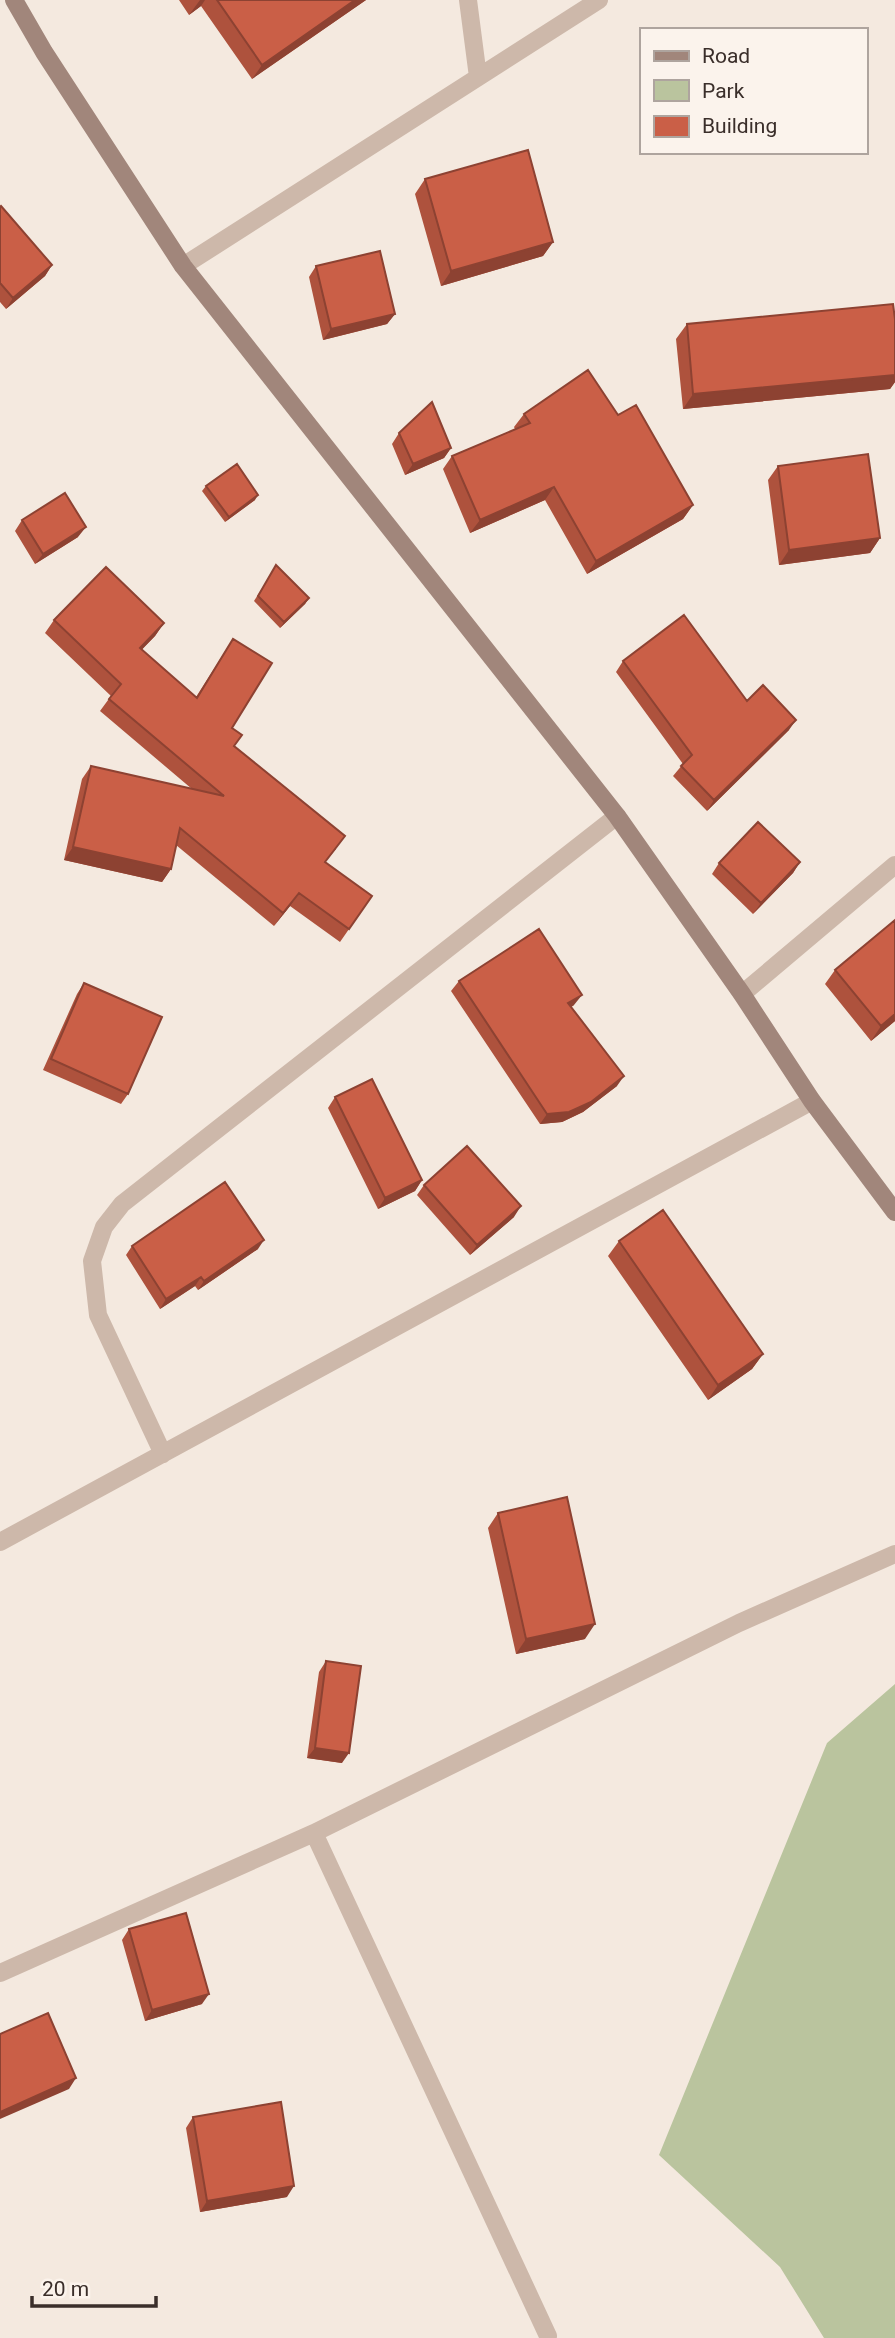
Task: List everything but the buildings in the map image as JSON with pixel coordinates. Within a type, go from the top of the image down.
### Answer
[{"type":"main road","points":[[14,0],[44,52],[183,266],[617,816],[742,994],[812,1101],[895,1212]]},
{"type":"street","points":[[468,0],[478,77]]},
{"type":"street","points":[[183,266],[599,0]]},
{"type":"street","points":[[163,1454],[98,1315],[92,1261],[104,1227],[122,1204],[617,816]]},
{"type":"street","points":[[742,994],[895,865]]},
{"type":"street","points":[[0,1542],[812,1101]]},
{"type":"street","points":[[0,1973],[314,1833],[739,1623],[895,1554]]},
{"type":"street","points":[[314,1833],[548,2336]]},
{"type":"green space","points":[[895,1684],[895,2338],[824,2338],[780,2267],[659,2155],[827,1743]]}]
